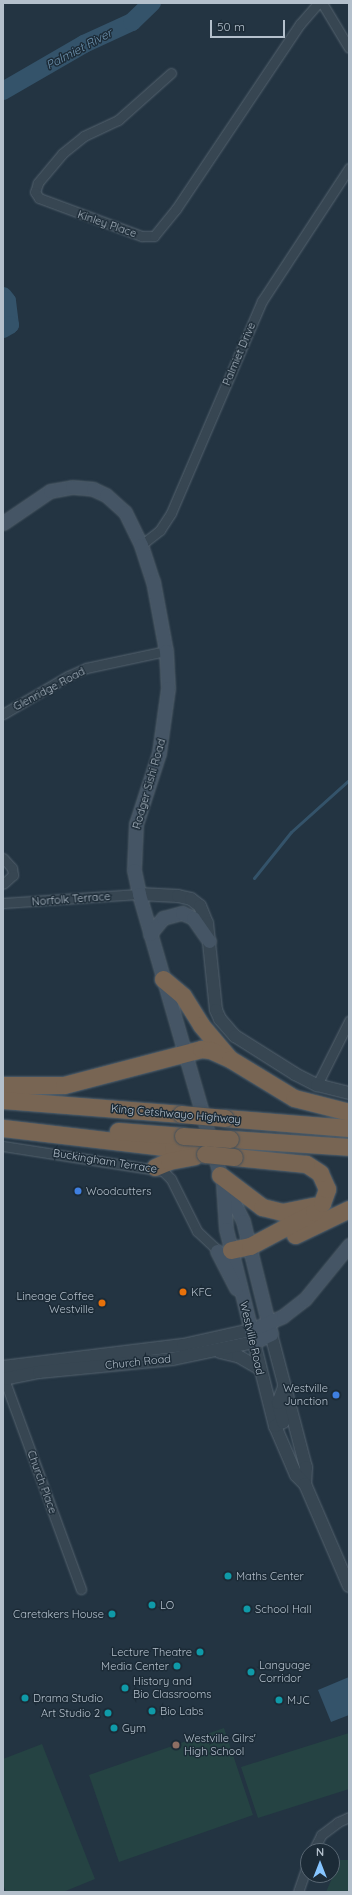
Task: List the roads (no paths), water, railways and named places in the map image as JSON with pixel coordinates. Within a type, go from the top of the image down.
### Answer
[{"type":"highway","points":[[163,979],[183,996],[202,1025],[230,1059]]},
{"type":"highway","points":[[3,1086],[77,1083],[186,1052],[210,1050],[230,1059],[294,1098],[349,1112]]},
{"type":"highway","name":"King Cetshwayo Highway","points":[[3,1100],[349,1128]]},
{"type":"highway","name":"King Cetshwayo Highway","points":[[3,1123],[349,1147]]},
{"type":"highway","points":[[3,1128],[205,1154],[293,1162],[315,1169],[326,1184],[322,1203],[314,1212],[251,1251]]},
{"type":"highway","points":[[155,1167],[177,1159],[205,1154]]},
{"type":"highway","points":[[222,1179],[255,1203],[274,1210],[299,1211],[322,1203]]},
{"type":"highway","points":[[227,1253],[251,1251],[349,1209]]},
{"type":"main road","name":"Rodger Sishi Road","points":[[3,523],[50,491],[80,487],[93,489],[115,501],[125,512],[141,544],[155,588],[166,651],[168,688],[164,729],[156,765],[135,830],[133,860],[139,894],[150,934],[186,1052]]},
{"type":"main road","points":[[150,934],[163,918],[182,913],[193,918],[209,941]]},
{"type":"main road","name":"Westville Road","points":[[186,1052],[222,1179],[227,1253],[241,1291],[252,1336]]},
{"type":"main road","name":"Westville Road","points":[[222,1179],[240,1212],[251,1251],[269,1329]]},
{"type":"main road","points":[[269,1329],[305,1299],[349,1246]]},
{"type":"main road","name":"Church Road","points":[[252,1336],[269,1329]]},
{"type":"street","name":"Kinley Place","points":[[171,73],[118,120],[84,136],[62,154],[38,183],[35,192],[39,198],[142,236],[154,236],[176,209],[300,24],[318,3]]},
{"type":"street","points":[[322,3],[349,48]]},
{"type":"street","name":"Palmiet Drive","points":[[141,544],[160,530],[171,513],[262,301],[349,168]]},
{"type":"street","name":"Glenridge Road","points":[[3,714],[86,668],[166,651]]},
{"type":"street","points":[[3,858],[12,868],[13,875],[3,884]]},
{"type":"street","points":[[139,894],[178,896],[196,901],[205,914],[214,1000],[220,1019],[235,1036],[317,1085],[349,1093]]},
{"type":"street","name":"Norfolk Terrace","points":[[3,903],[139,894]]},
{"type":"street","points":[[317,1085],[349,1021]]},
{"type":"street","name":"Buckingham Terrace","points":[[3,1146],[155,1167],[171,1179],[197,1231],[227,1253]]},
{"type":"street","name":"Westville Road","points":[[269,1329],[306,1467],[305,1484]]},
{"type":"street","name":"Westville Road","points":[[252,1336],[275,1426],[296,1475],[305,1484],[349,1586]]},
{"type":"street","name":"Church Road","points":[[3,1375],[165,1360],[214,1352],[252,1336]]},
{"type":"street","name":"Church Road","points":[[3,1375],[183,1345],[252,1336]]},
{"type":"street","points":[[214,1352],[233,1354],[259,1368]]},
{"type":"street","name":"Church Place","points":[[3,1375],[81,1589]]},
{"type":"street","points":[[275,1426],[283,1422],[278,1403],[284,1387]]},
{"type":"street","points":[[317,1843],[321,1835],[338,1822],[349,1817]]},
{"type":"water","points":[[349,1677],[349,1715],[331,1722],[318,1690]]},
{"type":"waterway","name":"Palmiet River","points":[[3,91],[84,44],[132,22],[152,3]]},
{"type":"waterway","name":"Palmiet River","points":[[3,296],[7,301],[10,325],[3,329]]},
{"type":"waterway","points":[[254,878],[291,832],[349,780]]},
{"type":"place","name":"Woodcutters","points":[[78,1191]]},
{"type":"place","name":"KFC","points":[[183,1292]]},
{"type":"place","name":"Lineage Coffee Westville","points":[[102,1303]]},
{"type":"place","name":"Westville Junction","points":[[336,1395]]},
{"type":"place","name":"Maths Center","points":[[228,1576]]},
{"type":"place","name":"LO","points":[[152,1605]]},
{"type":"place","name":"School Hall","points":[[247,1609]]},
{"type":"place","name":"Caretakers House","points":[[112,1614]]},
{"type":"place","name":"Lecture Theatre","points":[[200,1652]]},
{"type":"place","name":"Media Center","points":[[177,1666]]},
{"type":"place","name":"Language Corridor","points":[[251,1672]]},
{"type":"place","name":"History and Bio Classrooms","points":[[125,1688]]},
{"type":"place","name":"Drama Studio","points":[[25,1698]]},
{"type":"place","name":"MJC","points":[[279,1700]]},
{"type":"place","name":"Bio Labs","points":[[152,1711]]},
{"type":"place","name":"Art Studio 2","points":[[108,1713]]},
{"type":"place","name":"Gym","points":[[114,1728]]},
{"type":"place","name":"Westville Gilrs' High School","points":[[176,1745]]}]
